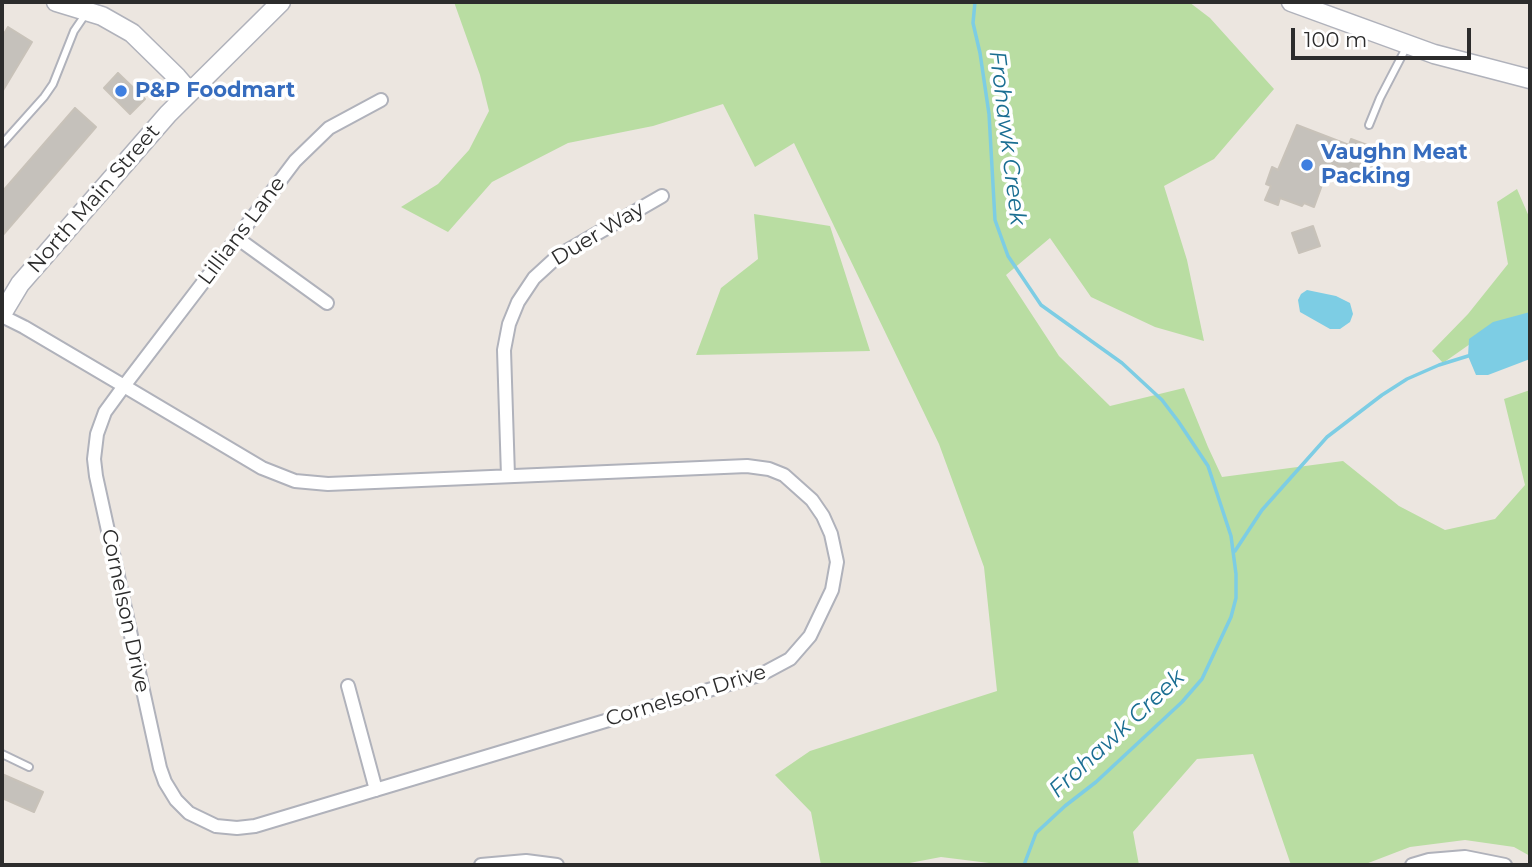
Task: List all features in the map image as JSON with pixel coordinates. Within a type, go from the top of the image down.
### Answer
[{"type":"street","points":[[56,2],[88,11],[132,33],[189,91]]},
{"type":"street","name":"North Main Street","points":[[2,315],[20,284],[105,184],[189,91],[281,2]]},
{"type":"street","points":[[1291,2],[1469,65],[1530,79]]},
{"type":"street","name":"Lillians Lane","points":[[124,386],[313,141],[343,119],[381,100]]},
{"type":"street","name":"Duer Way","points":[[508,476],[504,350],[509,324],[518,302],[534,278],[558,256],[662,196]]},
{"type":"street","points":[[237,238],[327,303]]},
{"type":"street","name":"Cornelson Drive","points":[[2,315],[24,327],[124,386],[262,468],[295,481],[328,484],[747,466],[769,469],[796,485],[812,500],[822,516],[831,534],[837,562],[832,590],[804,645],[790,659],[772,670],[255,826],[216,826],[198,819],[183,808],[171,793],[160,768],[95,467],[94,446],[102,418],[124,386]]},
{"type":"street","points":[[348,685],[376,790]]},
{"type":"street","points":[[1412,865],[1429,860],[1465,857],[1504,865]]},
{"type":"street","points":[[481,865],[526,861],[558,865]]},
{"type":"lane","points":[[2,144],[5,136],[53,84],[74,31],[88,11]]},
{"type":"lane","points":[[1369,125],[1408,44]]},
{"type":"lane","points":[[2,754],[29,767]]},
{"type":"green space","points":[[454,2],[1189,2],[1210,18],[1274,89],[1214,159],[1164,186],[1187,260],[1204,341],[1155,327],[1091,297],[1050,238],[1006,275],[1059,356],[1110,406],[1184,388],[1222,477],[1343,461],[1399,506],[1445,530],[1495,519],[1525,485],[1504,399],[1530,390],[1530,856],[1514,847],[1465,840],[1410,847],[1363,865],[1291,865],[1253,754],[1197,759],[1133,832],[1139,865],[1005,865],[941,857],[899,865],[821,865],[811,812],[775,775],[810,751],[997,691],[984,567],[939,444],[794,143],[755,167],[723,104],[653,126],[568,143],[492,182],[448,232],[401,207],[438,184],[469,150],[489,111],[480,75]]},
{"type":"green space","points":[[1517,189],[1530,219],[1530,313],[1490,330],[1443,363],[1432,351],[1468,314],[1508,264],[1497,202]]},
{"type":"green space","points":[[754,214],[830,226],[870,351],[696,355],[721,288],[758,259]]},
{"type":"water","points":[[1307,290],[1336,296],[1350,303],[1353,314],[1350,322],[1340,329],[1330,329],[1300,312],[1298,300]]},
{"type":"water","points":[[1530,312],[1530,359],[1488,375],[1476,375],[1468,356],[1469,339],[1493,322]]},
{"type":"building","points":[[8,27],[32,42],[2,92],[2,37]]},
{"type":"building","points":[[118,73],[145,99],[130,114],[104,88]]},
{"type":"building","points":[[75,108],[96,127],[2,236],[2,192]]},
{"type":"building","name":"Vaughn Meat Packing","points":[[1297,125],[1349,145],[1351,139],[1378,149],[1367,178],[1330,163],[1314,207],[1304,203],[1302,206],[1280,198],[1278,205],[1265,200],[1271,186],[1266,184],[1272,167],[1278,170]]},
{"type":"building","points":[[1313,226],[1320,246],[1299,253],[1292,233]]},
{"type":"building","points":[[2,774],[43,792],[34,812],[2,798]]},
{"type":"waterway","name":"Frohawk Creek","points":[[975,2],[973,23],[989,114],[995,220],[1008,256],[1041,305],[1122,363],[1162,400],[1178,421],[1208,466],[1231,536],[1236,574],[1236,598],[1231,617],[1202,679],[1182,702],[1096,782],[1036,833],[1024,865]]},
{"type":"waterway","points":[[1235,551],[1262,510],[1327,437],[1407,379],[1468,356]]},
{"type":"place","name":"P&P Foodmart","points":[[121,91]]},
{"type":"place","name":"Vaughn Meat Packing","points":[[1307,165]]}]
